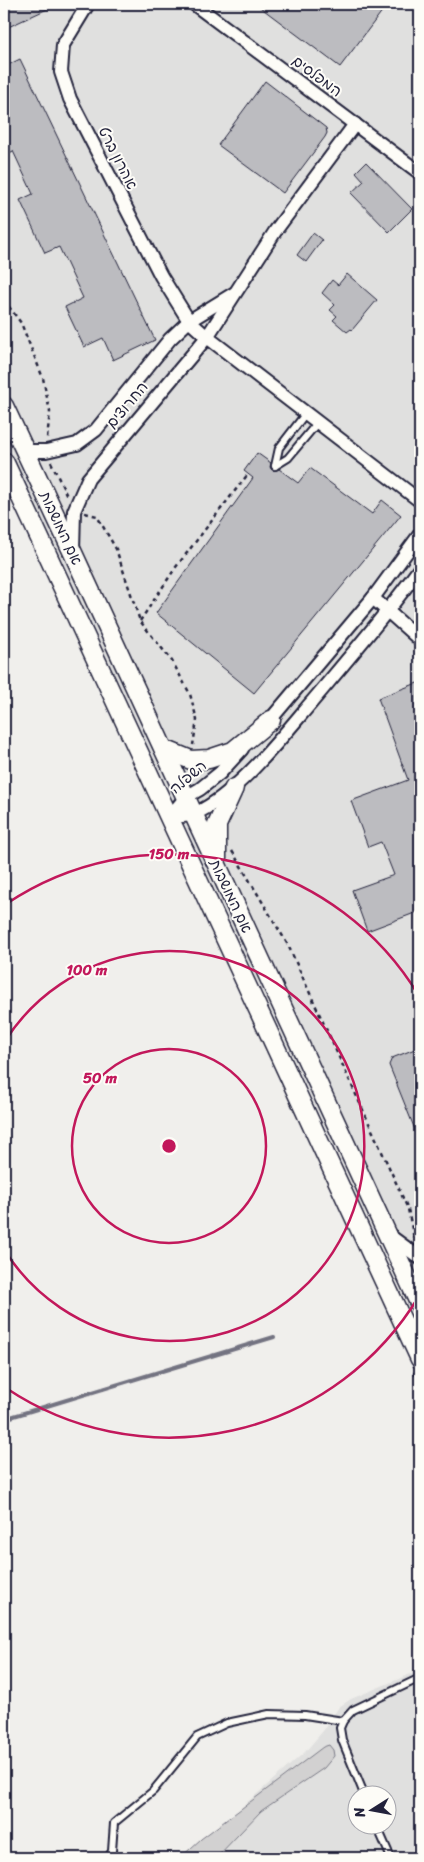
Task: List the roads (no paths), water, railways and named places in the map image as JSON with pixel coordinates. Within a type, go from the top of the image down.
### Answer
[{"type":"main road","name":"אם המושבות","points":[[4,406],[420,1305]]},
{"type":"main road","name":"אם המושבות","points":[[4,461],[420,1359]]},
{"type":"main road","points":[[164,749],[191,760],[209,759],[233,751],[271,720]]},
{"type":"main road","points":[[217,864],[217,825],[234,788]]},
{"type":"street","name":"אהרון ברט","points":[[88,4],[63,45],[61,72],[81,122],[161,276],[189,321],[206,337],[420,501]]},
{"type":"street","name":"המפלסים","points":[[194,4],[420,173]]},
{"type":"street","name":"החרוצים","points":[[73,553],[74,511],[88,479],[206,337],[276,230],[354,124]]},
{"type":"street","name":"החרוצים","points":[[25,452],[46,451],[77,444],[96,430],[170,339],[189,321],[237,291]]},
{"type":"street","name":"השפלה","points":[[170,816],[186,797],[200,789],[220,772],[271,720],[373,598],[420,534]]},
{"type":"street","name":"השפלה","points":[[170,816],[194,815],[234,788],[286,733],[388,612],[420,568]]},
{"type":"street","points":[[373,598],[420,640]]},
{"type":"street","points":[[389,1235],[420,1258]]},
{"type":"lane","points":[[306,413],[279,448],[275,466],[288,458],[318,422]]},
{"type":"lane","points":[[360,1784],[342,1740],[340,1728],[343,1721],[353,1710],[420,1678]]},
{"type":"lane","points":[[108,1858],[112,1851],[114,1823],[153,1791],[197,1737],[227,1723],[269,1714],[305,1715],[343,1721]]},
{"type":"lane","points":[[380,1834],[391,1858]]},
{"type":"waterway","points":[[4,1419],[274,1337]]}]
